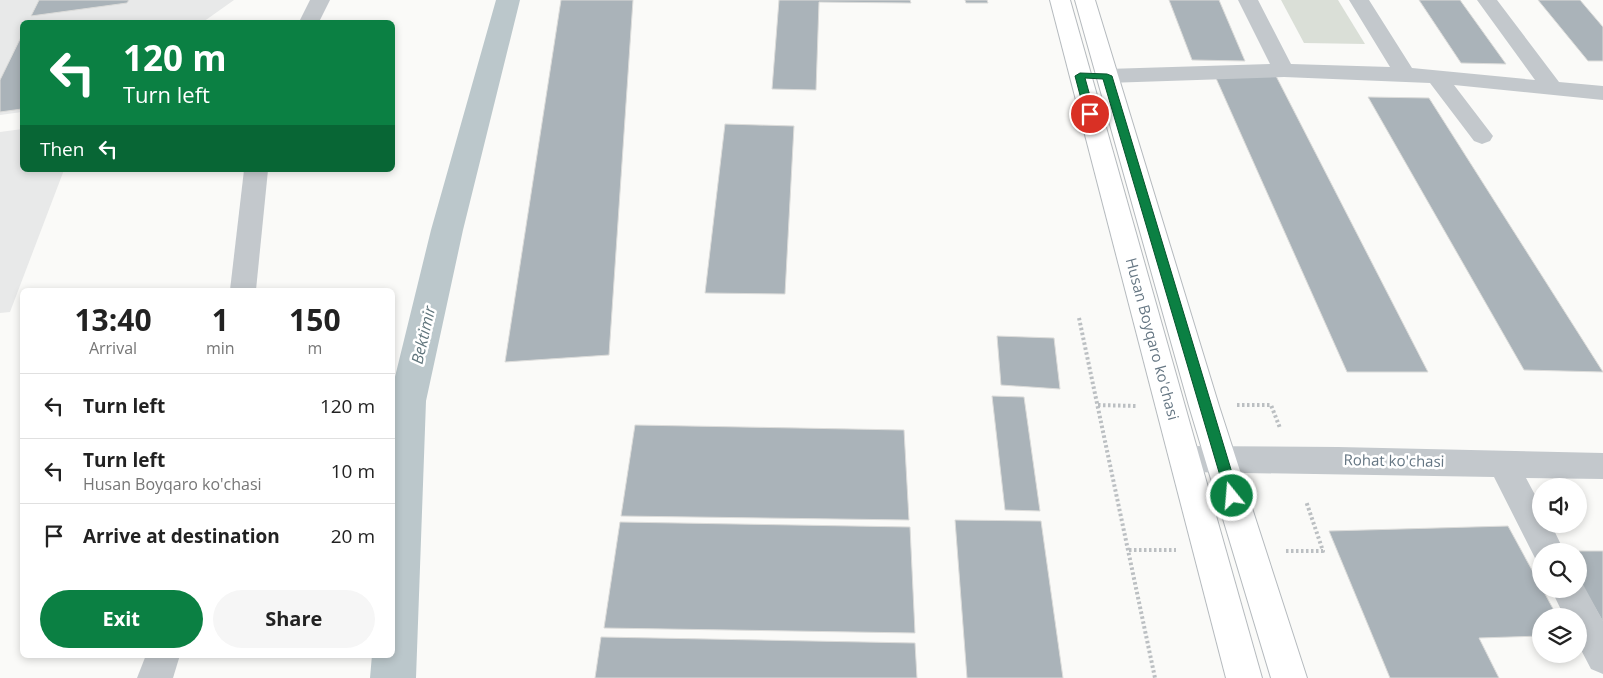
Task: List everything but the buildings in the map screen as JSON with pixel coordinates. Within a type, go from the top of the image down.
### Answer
[{"type":"main road","name":"Husan Boyqaro ko'chasi","points":[[1060,0],[1244,678]]},
{"type":"main road","name":"Husan Boyqaro ko'chasi","points":[[1085,0],[1221,459],[1289,678]]},
{"type":"main road","points":[[1080,76],[1107,76]]},
{"type":"street","points":[[310,20],[320,0]]},
{"type":"street","points":[[1248,0],[1284,70]]},
{"type":"street","points":[[1359,0],[1404,74]]},
{"type":"street","points":[[1487,0],[1553,89]]},
{"type":"street","points":[[1107,76],[1284,70],[1404,74],[1603,94]]},
{"type":"street","points":[[1437,78],[1482,136]]},
{"type":"street","points":[[243,288],[256,172]]},
{"type":"street","name":"Rohat ko'chasi","points":[[1186,459],[1603,466]]},
{"type":"street","points":[[1503,464],[1544,543]]},
{"type":"street","points":[[1573,598],[1603,657]]},
{"type":"street","points":[[155,678],[163,658]]},
{"type":"path","points":[[1079,318],[1156,678]]},
{"type":"path","points":[[1098,405],[1146,406]]},
{"type":"path","points":[[1236,405],[1271,405],[1280,428]]},
{"type":"path","points":[[1286,551],[1323,552],[1306,501]]},
{"type":"path","points":[[1129,550],[1182,550]]},
{"type":"shaded area","points":[[0,0],[234,0],[206,20],[20,20],[20,112],[0,115]]},
{"type":"shaded area","points":[[1281,0],[1338,0],[1365,44],[1304,43]]},
{"type":"shaded area","points":[[20,129],[20,172],[63,172],[10,312],[0,313],[0,132]]},
{"type":"waterway","name":"Bektimir","points":[[395,641],[408,401],[447,230],[508,0]]},
{"type":"waterway","name":"Bektimir","points":[[393,678],[394,658]]},
{"type":"route","points":[[1090,114],[1080,76],[1107,76],[1232,496]]}]
